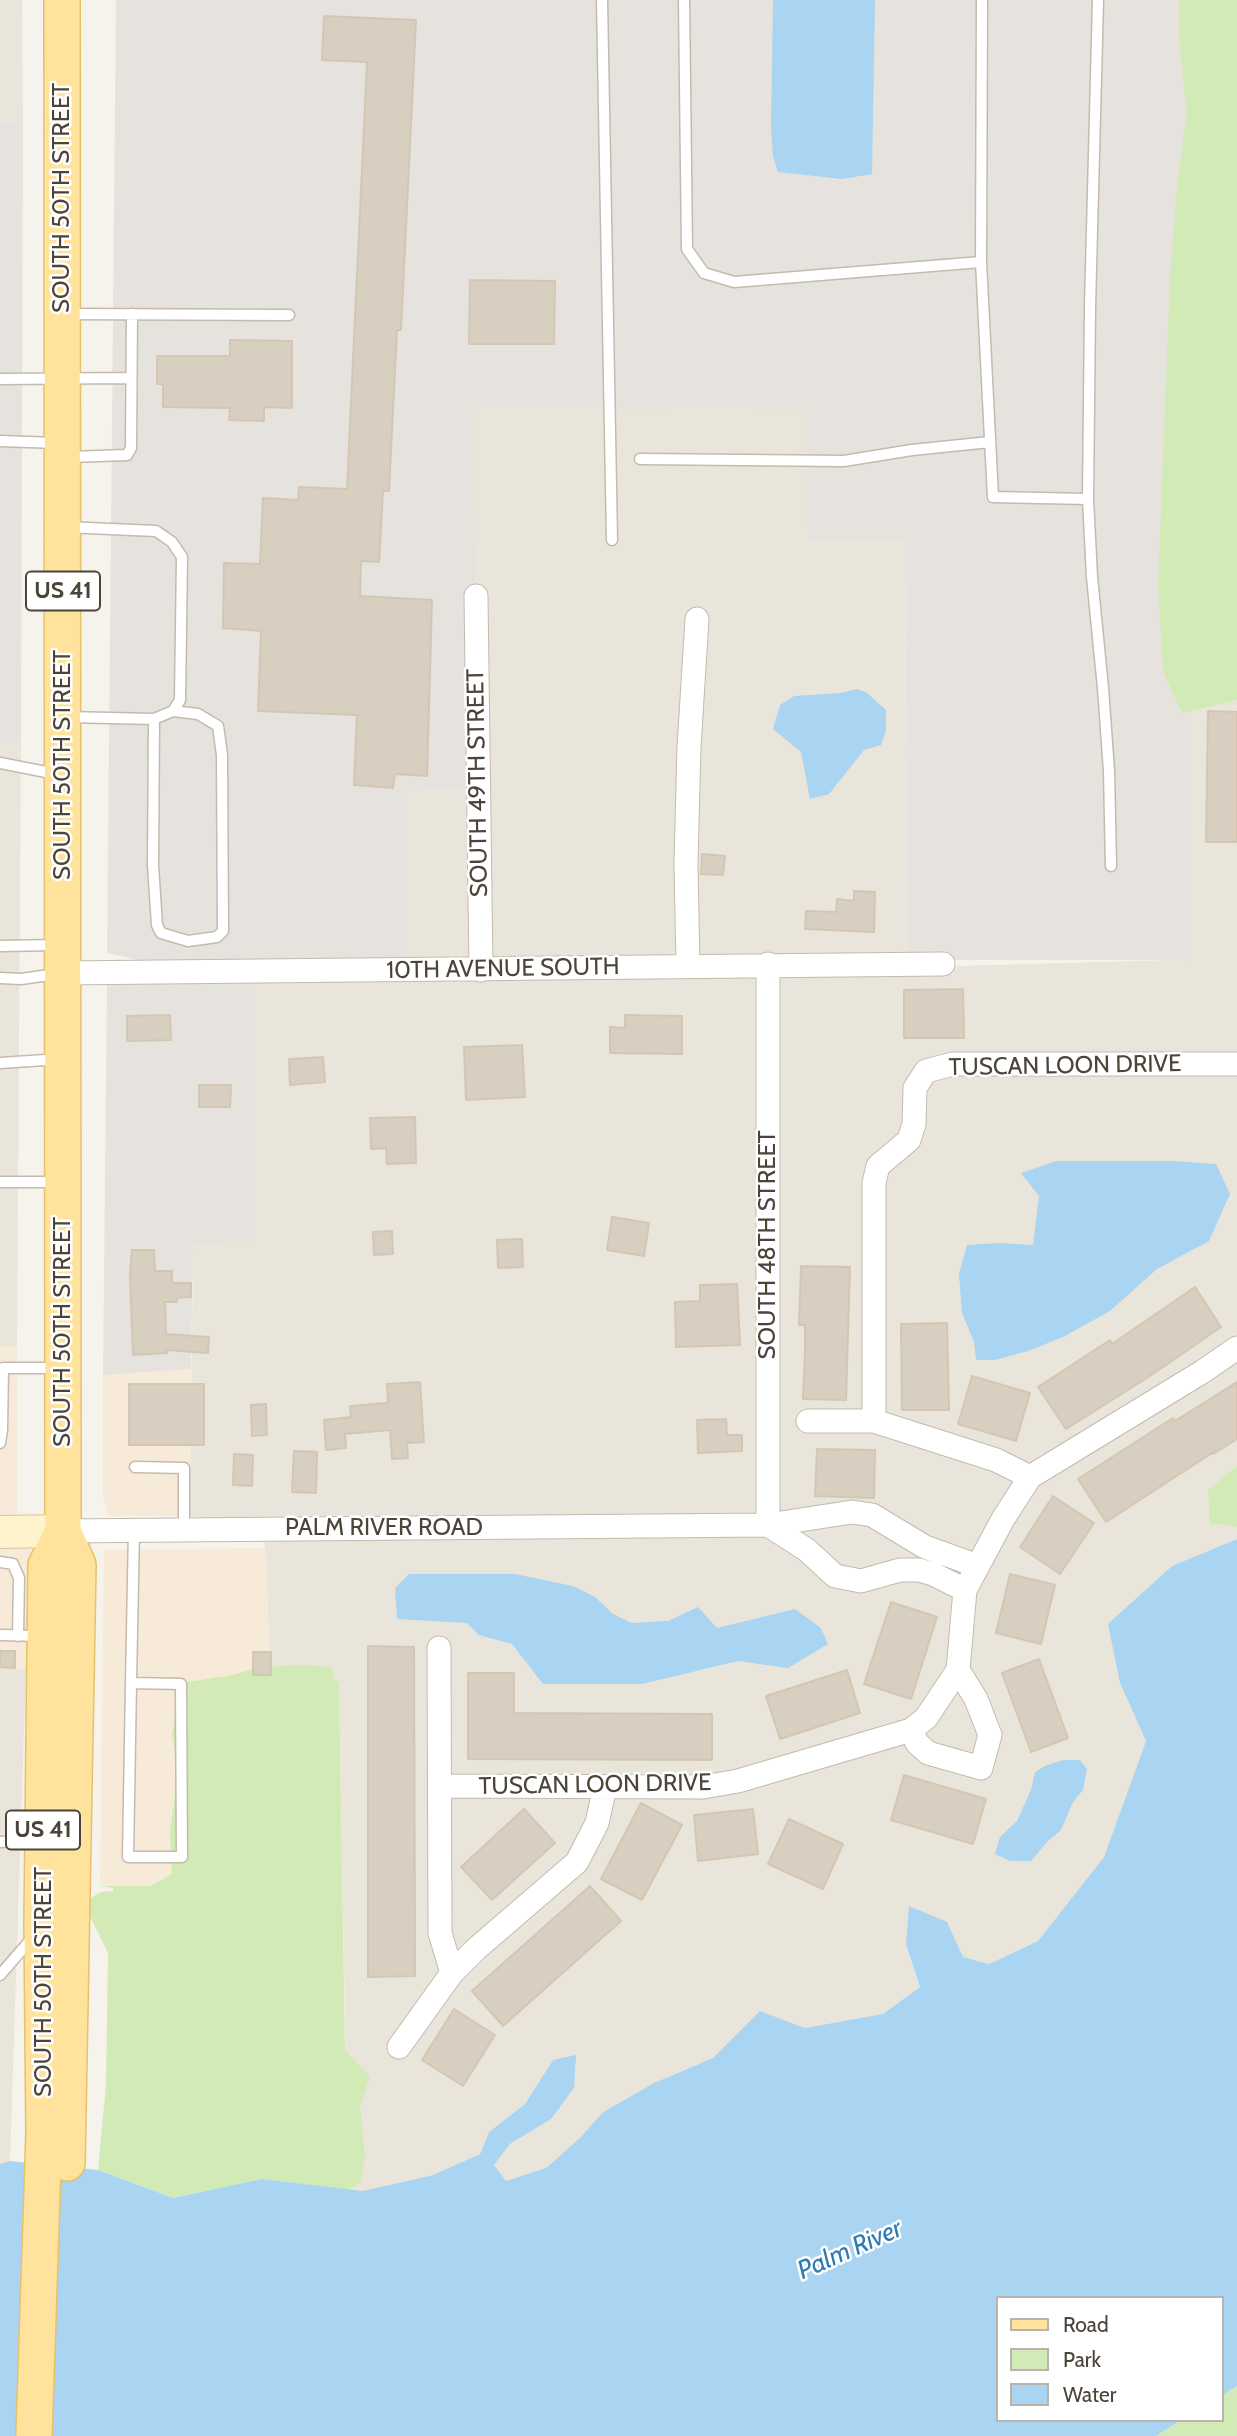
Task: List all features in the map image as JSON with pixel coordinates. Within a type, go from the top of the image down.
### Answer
[{"type":"main road","name":"SOUTH 50TH STREET","points":[[34,2436],[56,2133],[78,1565],[62,1531],[62,0]]},
{"type":"main road","name":"SOUTH 50TH STREET","points":[[58,2436],[56,2133],[43,1926],[43,1840],[32,1636],[46,1565],[62,1531]]},
{"type":"street","name":"SOUTH 49TH STREET","points":[[476,596],[481,970]]},
{"type":"street","points":[[688,966],[686,864],[689,747],[697,619]]},
{"type":"street","name":"10TH AVENUE SOUTH","points":[[62,959],[481,970],[768,964],[943,964]]},
{"type":"street","name":"SOUTH 48TH STREET","points":[[768,964],[768,1525]]},
{"type":"street","name":"TUSCAN LOON DRIVE","points":[[874,1421],[874,1183],[878,1166],[909,1140],[914,1124],[915,1088],[926,1071],[953,1064],[1237,1064]]},
{"type":"street","points":[[958,1670],[976,1699],[990,1735],[981,1768],[928,1753],[917,1742],[911,1730],[926,1717],[958,1670],[965,1590],[1030,1477],[1237,1349]]},
{"type":"street","points":[[808,1421],[874,1421],[996,1460],[1030,1477]]},
{"type":"street","name":"PALM RIVER ROAD","points":[[0,1532],[768,1525],[852,1512],[872,1516],[925,1547],[978,1566]]},
{"type":"street","points":[[768,1525],[807,1550],[835,1576],[861,1581],[900,1570],[919,1570],[965,1590]]},
{"type":"street","points":[[900,1570],[910,1538]]},
{"type":"street","points":[[439,1648],[440,1933],[452,1973]]},
{"type":"street","name":"TUSCAN LOON DRIVE","points":[[441,1786],[703,1787],[738,1781],[911,1730]]},
{"type":"street","points":[[399,2047],[452,1973],[577,1862],[597,1823],[605,1787]]},
{"type":"lane","points":[[602,0],[611,540]]},
{"type":"lane","points":[[684,0],[687,249],[704,273],[734,282],[981,262]]},
{"type":"lane","points":[[982,0],[981,262],[993,497],[1088,499]]},
{"type":"lane","points":[[1097,0],[1088,499],[1109,771],[1111,866]]},
{"type":"lane","points":[[61,314],[289,315]]},
{"type":"lane","points":[[0,441],[62,450],[127,455],[131,448],[132,314]]},
{"type":"lane","points":[[0,379],[131,378]]},
{"type":"lane","points":[[639,459],[844,461],[912,450],[990,442]]},
{"type":"lane","points":[[62,527],[156,531],[172,542],[182,556],[180,700],[173,711]]},
{"type":"lane","points":[[62,717],[154,719],[173,711],[198,714],[218,726],[222,755],[223,931],[217,937],[188,941],[161,933],[158,925],[153,865],[154,719]]},
{"type":"lane","points":[[0,763],[62,775]]},
{"type":"lane","points":[[0,946],[62,959]]},
{"type":"lane","points":[[0,978],[21,979],[62,959]]},
{"type":"lane","points":[[0,1063],[62,1059]]},
{"type":"lane","points":[[0,1182],[62,1182]]},
{"type":"lane","points":[[0,1443],[1,1368],[62,1368]]},
{"type":"lane","points":[[135,1467],[184,1468],[184,1529]]},
{"type":"lane","points":[[131,1683],[181,1685],[182,1857],[128,1857],[131,1683],[134,1529]]},
{"type":"lane","points":[[0,1562],[13,1564],[19,1578],[32,1636],[0,1635]]},
{"type":"lane","points":[[0,1842],[43,1840]]},
{"type":"lane","points":[[0,1975],[43,1926]]},
{"type":"shaded area","points":[[0,0],[22,0],[23,121],[0,122]]},
{"type":"shaded area","points":[[116,0],[1187,0],[1190,152],[1192,963],[1173,960],[907,960],[905,541],[808,541],[807,410],[474,408],[476,787],[408,790],[408,965],[149,962],[107,953]]},
{"type":"shaded area","points":[[23,121],[21,744],[0,745],[0,122]]},
{"type":"shaded area","points":[[474,408],[808,410],[808,541],[905,541],[907,960],[408,965],[408,789],[475,787]]},
{"type":"shaded area","points":[[1190,675],[1237,676],[1237,1539],[1172,1566],[1120,1683],[1146,1741],[1104,1857],[1038,1941],[989,1964],[962,1957],[946,1922],[906,1944],[920,1987],[883,2014],[805,2028],[760,2011],[713,2058],[654,2083],[603,2112],[581,2137],[546,2168],[506,2182],[494,2165],[510,2144],[551,2119],[553,2060],[525,2104],[489,2132],[480,2154],[433,2175],[362,2191],[348,2190],[339,1682],[271,1682],[264,1530],[190,1516],[193,1242],[256,1242],[256,975],[774,971],[1173,960],[1191,963]]},
{"type":"shaded area","points":[[21,744],[17,1346],[0,1346],[0,745]]},
{"type":"shaded area","points":[[256,975],[256,1242],[193,1243],[191,1369],[103,1375],[107,985],[145,978]]},
{"type":"shaded area","points":[[0,1346],[17,1346],[17,1517],[0,1518]]},
{"type":"shaded area","points":[[191,1369],[190,1516],[109,1516],[103,1497],[103,1375]]},
{"type":"shaded area","points":[[31,1533],[26,1669],[0,1667],[0,1534]]},
{"type":"shaded area","points":[[266,1548],[270,1683],[185,1887],[100,1886],[104,1550]]},
{"type":"shaded area","points":[[0,1667],[26,1669],[10,2161],[0,2164]]},
{"type":"green space","points":[[1179,0],[1237,0],[1237,700],[1182,713],[1163,671],[1158,586],[1170,277],[1177,186],[1187,113],[1179,40]]},
{"type":"green space","points":[[1237,1466],[1237,1527],[1210,1523],[1208,1490]]},
{"type":"green space","points":[[259,1667],[332,1667],[335,1681],[339,1682],[345,2050],[370,2077],[360,2106],[365,2157],[360,2183],[348,2190],[262,2179],[173,2198],[98,2170],[106,2085],[108,1953],[83,1902],[101,1892],[113,1891],[113,1888],[100,1886],[151,1886],[172,1874],[170,1832],[177,1764],[172,1735],[181,1683],[233,1675]]},
{"type":"green space","points":[[1237,2386],[1237,2436],[1156,2436],[1178,2422],[1223,2422],[1223,2395]]},
{"type":"water","points":[[773,0],[875,0],[872,174],[842,179],[778,172],[773,156],[771,128]]},
{"type":"water","points":[[857,689],[867,693],[886,710],[886,731],[881,745],[864,750],[829,794],[810,799],[801,752],[773,729],[780,705],[794,696],[841,693]]},
{"type":"water","points":[[1056,1161],[1174,1161],[1216,1164],[1230,1194],[1209,1241],[1157,1269],[1110,1311],[1063,1337],[1028,1351],[995,1360],[976,1360],[974,1342],[962,1313],[959,1274],[967,1245],[1033,1245],[1039,1196],[1021,1173]]},
{"type":"water","name":"Palm River","points":[[1237,1539],[1237,2386],[1223,2395],[1223,2296],[996,2296],[996,2422],[1178,2422],[1156,2436],[0,2436],[0,2164],[10,2161],[98,2170],[173,2198],[262,2179],[362,2191],[433,2175],[480,2154],[489,2132],[525,2104],[553,2060],[576,2055],[574,2088],[551,2119],[510,2144],[494,2165],[506,2181],[546,2168],[581,2137],[603,2112],[654,2083],[713,2058],[760,2011],[805,2028],[883,2014],[920,1987],[906,1944],[909,1906],[947,1922],[963,1957],[989,1964],[1038,1941],[1104,1857],[1146,1741],[1120,1683],[1108,1624],[1172,1566]]},
{"type":"water","points":[[409,1574],[515,1574],[573,1586],[595,1597],[613,1614],[632,1623],[668,1621],[698,1607],[717,1628],[795,1609],[821,1628],[828,1644],[788,1668],[738,1661],[642,1684],[543,1684],[512,1644],[479,1635],[467,1623],[397,1619],[395,1588]]},
{"type":"water","points":[[1064,1760],[1080,1760],[1087,1769],[1083,1790],[1073,1802],[1061,1830],[1031,1861],[1010,1861],[995,1854],[1000,1837],[1017,1821],[1031,1790],[1035,1772]]},
{"type":"building","points":[[324,16],[416,20],[401,330],[397,330],[389,491],[383,491],[379,562],[361,561],[360,596],[432,600],[427,776],[395,774],[393,788],[354,785],[357,715],[258,711],[261,631],[223,628],[224,563],[260,564],[263,498],[298,500],[299,487],[347,489],[367,62],[322,60]]},
{"type":"building","points":[[470,280],[555,281],[554,344],[469,344]]},
{"type":"building","points":[[230,340],[292,341],[292,408],[264,407],[264,421],[229,420],[230,408],[163,407],[163,384],[157,384],[157,356],[230,356]]},
{"type":"building","points":[[1208,711],[1237,712],[1237,842],[1206,842]]},
{"type":"building","points":[[702,854],[725,856],[723,875],[701,874]]},
{"type":"building","points":[[854,891],[875,892],[874,932],[805,929],[806,911],[836,912],[837,899],[854,901]]},
{"type":"building","points":[[963,989],[964,1038],[904,1038],[904,990]]},
{"type":"building","points":[[170,1015],[171,1040],[127,1041],[127,1016]]},
{"type":"building","points":[[625,1015],[682,1016],[682,1054],[610,1053],[610,1027],[625,1028]]},
{"type":"building","points":[[522,1045],[525,1097],[466,1100],[464,1047]]},
{"type":"building","points":[[323,1057],[325,1082],[290,1085],[289,1059]]},
{"type":"building","points":[[199,1085],[231,1085],[230,1107],[199,1107]]},
{"type":"building","points":[[415,1117],[416,1163],[387,1164],[386,1148],[371,1149],[370,1118]]},
{"type":"building","points":[[612,1217],[649,1223],[644,1256],[607,1250]]},
{"type":"building","points":[[392,1231],[393,1254],[374,1255],[373,1232]]},
{"type":"building","points":[[522,1239],[523,1267],[498,1268],[497,1240]]},
{"type":"building","points":[[132,1250],[154,1250],[155,1271],[172,1271],[172,1283],[191,1283],[191,1297],[177,1298],[177,1302],[165,1302],[166,1334],[209,1337],[208,1353],[166,1350],[167,1353],[133,1355],[130,1275]]},
{"type":"building","points":[[801,1266],[850,1267],[846,1400],[803,1399],[805,1325],[799,1325]]},
{"type":"building","points":[[737,1284],[740,1345],[676,1347],[675,1302],[700,1301],[700,1285]]},
{"type":"building","points":[[1195,1287],[1221,1327],[1066,1429],[1038,1387],[1110,1340],[1112,1344]]},
{"type":"building","points":[[947,1323],[949,1410],[902,1410],[901,1324]]},
{"type":"building","points":[[972,1376],[1030,1393],[1016,1441],[958,1424]]},
{"type":"building","points":[[420,1382],[424,1442],[407,1443],[408,1458],[392,1459],[390,1430],[345,1434],[346,1448],[326,1450],[324,1420],[351,1417],[350,1406],[388,1403],[387,1384]]},
{"type":"building","points":[[1237,1382],[1237,1439],[1106,1522],[1078,1479],[1173,1418],[1175,1421]]},
{"type":"building","points":[[129,1384],[204,1384],[204,1445],[129,1445]]},
{"type":"building","points":[[266,1404],[267,1435],[252,1436],[251,1405]]},
{"type":"building","points":[[726,1419],[727,1435],[742,1435],[742,1451],[698,1453],[697,1420]]},
{"type":"building","points":[[817,1449],[875,1450],[874,1498],[815,1496]]},
{"type":"building","points":[[294,1451],[317,1452],[316,1493],[292,1492]]},
{"type":"building","points":[[234,1454],[253,1455],[252,1486],[233,1485]]},
{"type":"building","points":[[1053,1496],[1094,1523],[1060,1574],[1020,1547]]},
{"type":"building","points":[[1010,1574],[1055,1585],[1041,1644],[996,1633]]},
{"type":"building","points":[[891,1602],[937,1617],[911,1699],[864,1684]]},
{"type":"building","points":[[368,1646],[414,1647],[415,1976],[368,1977]]},
{"type":"building","points":[[0,1651],[15,1651],[15,1668],[0,1667]]},
{"type":"building","points":[[253,1652],[271,1652],[271,1675],[253,1675]]},
{"type":"building","points":[[1039,1659],[1068,1738],[1031,1752],[1002,1673]]},
{"type":"building","points":[[847,1670],[860,1713],[780,1739],[766,1696]]},
{"type":"building","points":[[468,1673],[514,1673],[514,1713],[712,1714],[712,1760],[468,1759]]},
{"type":"building","points":[[904,1775],[986,1799],[973,1844],[891,1820]]},
{"type":"building","points":[[641,1803],[682,1825],[642,1900],[601,1879]]},
{"type":"building","points":[[524,1809],[555,1843],[492,1900],[461,1867]]},
{"type":"building","points":[[753,1809],[758,1854],[698,1861],[694,1815]]},
{"type":"building","points":[[789,1819],[843,1844],[823,1889],[768,1864]]},
{"type":"building","points":[[590,1886],[621,1921],[503,2026],[472,1991]]},
{"type":"building","points":[[454,2009],[495,2035],[463,2086],[422,2060]]}]
